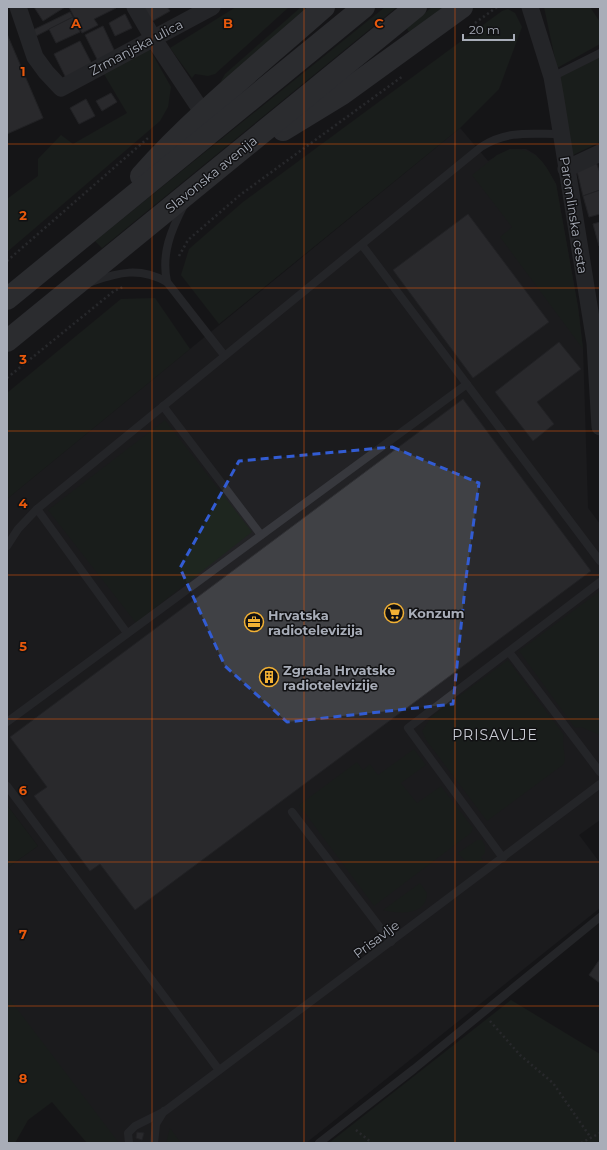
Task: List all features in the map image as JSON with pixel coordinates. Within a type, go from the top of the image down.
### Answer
[{"type":"main road","points":[[106,218],[160,154],[203,113],[324,7]]},
{"type":"main road","points":[[7,299],[364,7]]},
{"type":"main road","name":"Slavonska avenija","points":[[7,341],[416,7]]},
{"type":"main road","points":[[226,162],[342,94],[467,16]]},
{"type":"street","name":"Zrmanjska ulica","points":[[18,7],[35,57],[46,72],[61,88],[212,7]]},
{"type":"street","points":[[135,7],[153,38],[203,113]]},
{"type":"street","name":"Paromlinska cesta","points":[[530,7],[552,77],[566,169],[598,342],[600,427]]},
{"type":"street","points":[[566,169],[600,153]]},
{"type":"lane","points":[[552,77],[600,53]]},
{"type":"lane","points":[[7,546],[18,529],[36,509],[224,355],[490,141],[502,136],[516,133],[560,134]]},
{"type":"lane","points":[[167,282],[164,267],[167,244],[192,190]]},
{"type":"lane","points":[[362,245],[600,561]]},
{"type":"lane","points":[[70,289],[111,275],[125,273],[154,275],[167,282],[224,355]]},
{"type":"lane","points":[[7,722],[467,384]]},
{"type":"lane","points":[[163,406],[261,535]]},
{"type":"lane","points":[[36,509],[127,633]]},
{"type":"lane","points":[[503,858],[408,728],[600,582]]},
{"type":"lane","points":[[509,652],[600,772]]},
{"type":"lane","name":"Prisavlje","points":[[129,1143],[128,1133],[135,1126],[165,1111],[600,784]]},
{"type":"lane","points":[[7,786],[219,1070]]},
{"type":"lane","points":[[292,812],[391,942]]},
{"type":"lane","points":[[319,1143],[600,917]]},
{"type":"lane","name":"Prisavlje","points":[[154,1143],[156,1124],[165,1111]]},
{"type":"path","points":[[467,16],[497,7]]},
{"type":"path","points":[[164,267],[178,257],[188,240],[240,195],[408,72]]},
{"type":"path","points":[[7,261],[151,135]]},
{"type":"path","points":[[7,378],[114,291],[128,286]]},
{"type":"path","points":[[482,1013],[520,1055],[554,1083],[591,1138]]},
{"type":"path","points":[[346,1122],[372,1143]]},
{"type":"path","points":[[581,1143],[600,1133]]},
{"type":"highlighted area","points":[[392,447],[479,483],[466,578],[453,704],[287,722],[225,666],[180,568],[239,461]]},
{"type":"shaded area","points":[[236,7],[289,7],[215,74],[208,76],[195,74],[192,78],[170,48]]},
{"type":"shaded area","points":[[301,7],[313,7],[231,79],[220,83],[225,74]]},
{"type":"shaded area","points":[[385,7],[397,7],[102,248],[95,241]]},
{"type":"shaded area","points":[[432,7],[444,7],[410,32],[408,31],[407,28]]},
{"type":"shaded area","points":[[544,7],[590,7],[600,22],[600,44],[557,68]]},
{"type":"shaded area","points":[[508,9],[515,13],[522,27],[499,89],[460,128],[219,324],[181,275],[189,249],[243,202],[502,11]]},
{"type":"shaded area","points":[[149,48],[171,87],[168,107],[160,121],[7,252],[7,199],[38,176],[38,159],[61,135],[73,144],[127,113],[101,69]]},
{"type":"shaded area","points":[[600,57],[600,142],[573,155],[560,77]]},
{"type":"shaded area","name":"Hrvatska radiotelevizija","points":[[460,128],[488,161],[510,149],[526,149],[536,155],[546,167],[556,184],[578,307],[583,349],[588,508],[600,524],[600,820],[579,835],[600,863],[600,908],[306,1143],[107,1143],[7,1017],[7,868],[38,846],[7,805],[7,499]]},
{"type":"shaded area","points":[[510,149],[527,151],[539,158],[556,184],[578,307],[583,349],[500,237],[512,227],[472,175],[497,155]]},
{"type":"shaded area","points":[[155,298],[190,349],[7,499],[7,393],[121,299]]},
{"type":"shaded area","points":[[165,420],[252,532],[136,623],[48,510]]},
{"type":"shaded area","points":[[600,591],[600,735],[581,727],[575,728],[519,651]]},
{"type":"shaded area","points":[[508,660],[564,735],[563,742],[565,761],[564,764],[487,821],[426,740],[422,731],[432,716]]},
{"type":"shaded area","points":[[414,749],[426,765],[401,783],[417,803],[441,786],[473,828],[471,833],[374,906],[299,805],[357,762],[363,770],[370,764],[378,775]]},
{"type":"shaded area","points":[[7,805],[38,846],[7,868]]},
{"type":"shaded area","points":[[477,840],[482,840],[485,846],[485,853],[481,857],[483,860],[475,863],[466,861],[458,853]]},
{"type":"shaded area","points":[[420,883],[427,893],[426,900],[417,910],[411,912],[396,912],[383,910]]},
{"type":"shaded area","points":[[7,995],[119,1143],[87,1143],[52,1102],[28,1120],[15,1143],[7,1143]]},
{"type":"shaded area","points":[[511,1000],[600,1054],[600,1143],[329,1143]]},
{"type":"shaded area","points":[[170,1128],[181,1143],[166,1143]]},
{"type":"building","points":[[34,7],[65,7],[43,21]]},
{"type":"building","points":[[69,7],[116,8],[94,19],[98,25],[82,33]]},
{"type":"building","points":[[140,7],[167,7],[170,11],[149,23]]},
{"type":"building","points":[[70,12],[73,17],[36,36],[33,30]]},
{"type":"building","points":[[125,14],[132,28],[115,36],[109,23]]},
{"type":"building","points":[[73,17],[80,32],[56,43],[49,29]]},
{"type":"building","points":[[103,26],[115,52],[98,61],[85,35]]},
{"type":"building","points":[[7,34],[43,118],[7,134]]},
{"type":"building","points":[[80,41],[93,66],[67,80],[54,54]]},
{"type":"building","points":[[111,93],[117,102],[102,111],[96,101]]},
{"type":"building","points":[[86,99],[95,116],[79,124],[70,108]]},
{"type":"building","points":[[596,162],[600,173],[600,190],[583,196],[577,171]]},
{"type":"building","points":[[600,190],[600,214],[589,217],[583,196]]},
{"type":"building","points":[[468,214],[549,322],[473,378],[393,270]]},
{"type":"building","points":[[600,222],[600,246],[599,246],[593,224]]},
{"type":"building","points":[[559,342],[581,369],[537,402],[554,424],[533,441],[495,392]]},
{"type":"building","name":"Zgrada Hrvatske radiotelevizije","points":[[463,399],[591,571],[135,910],[100,864],[90,871],[34,796],[47,787],[10,737]]},
{"type":"building","points":[[600,959],[600,983],[589,975]]},
{"type":"building","points":[[137,1132],[144,1133],[142,1140],[136,1138]]},
{"type":"place","name":"Konzum","points":[[394,613]]},
{"type":"place","name":"Hrvatska radiotelevizija","points":[[254,622]]},
{"type":"place","name":"Zgrada Hrvatske radiotelevizije","points":[[269,677]]},
{"type":"district","name":"PRISAVLJE","points":[[495,735]]}]
